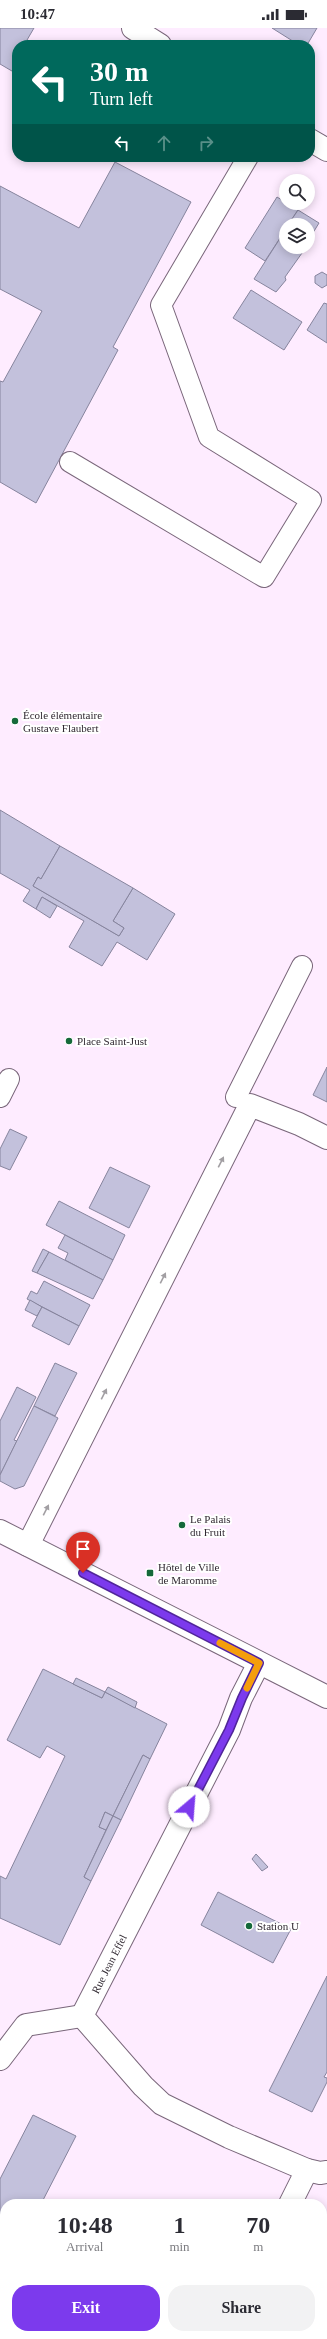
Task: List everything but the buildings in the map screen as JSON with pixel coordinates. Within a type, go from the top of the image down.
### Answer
[{"type":"street","points":[[133,28],[152,40]]},
{"type":"street","points":[[315,143],[327,150]]},
{"type":"street","points":[[28,1545],[250,1105],[299,1124],[327,1138]]},
{"type":"street","points":[[0,1531],[327,1697]]},
{"type":"street","name":"Rue Jean Effel","points":[[82,2016],[229,1730],[242,1698],[259,1663]]},
{"type":"street","points":[[0,2059],[26,2025],[82,2016],[143,2086],[162,2104],[229,2137],[317,2171],[294,2199]]},
{"type":"lane","points":[[70,462],[264,577],[311,500],[209,436],[160,305],[245,162]]},
{"type":"lane","points":[[236,1097],[302,966]]},
{"type":"lane","points":[[0,1097],[9,1079]]},
{"type":"slow traffic","points":[[220,1643],[259,1663],[247,1688]]},
{"type":"place","name":"École élémentaire Gustave Flaubert","points":[[15,721]]},
{"type":"place","name":"Place Saint-Just","points":[[69,1041]]},
{"type":"place","name":"Le Palais du Fruit","points":[[182,1525]]},
{"type":"place","name":"Hôtel de Ville de Maromme","points":[[150,1573]]},
{"type":"place","name":"Station U","points":[[249,1926]]},
{"type":"route","points":[[83,1573],[259,1663],[242,1698],[229,1730],[217,1750],[189,1807]]}]
